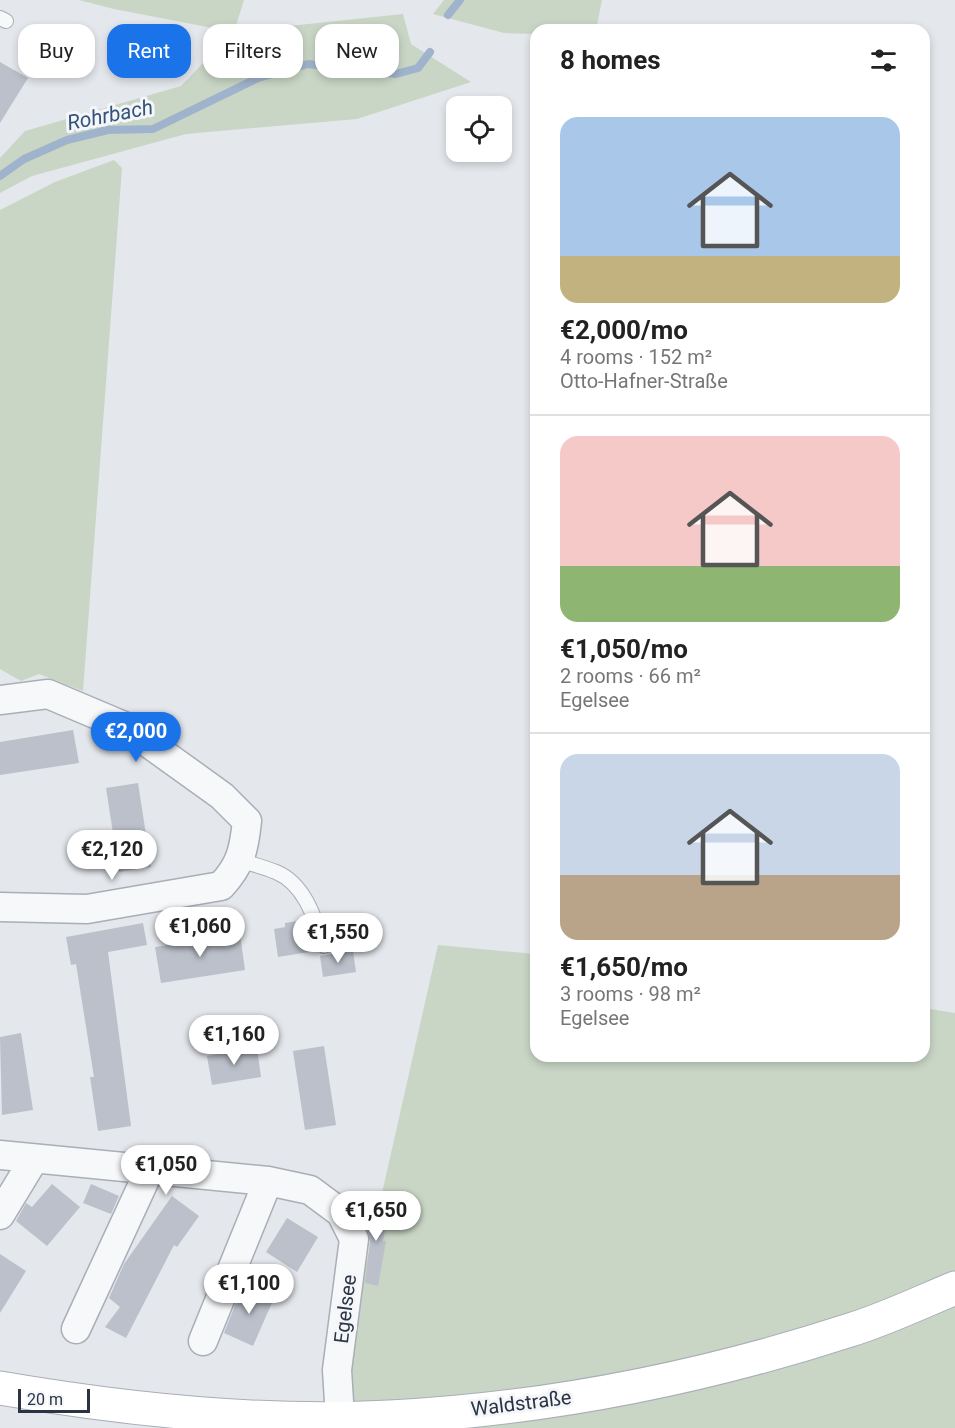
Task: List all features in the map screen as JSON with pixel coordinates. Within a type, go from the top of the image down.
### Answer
[{"type":"street","points":[[0,700],[48,694],[126,727],[222,796],[247,821],[244,846],[237,866],[221,886],[87,909],[0,907]]},
{"type":"street","name":"Egelsee","points":[[0,1155],[268,1181],[310,1190],[341,1213],[354,1239],[338,1370],[340,1418]]},
{"type":"street","points":[[0,1215],[34,1159]]},
{"type":"street","points":[[76,1329],[149,1171]]},
{"type":"street","points":[[203,1341],[268,1181]]},
{"type":"street","name":"Waldstraße","points":[[0,1388],[89,1403],[196,1413],[340,1418],[412,1415],[558,1400],[672,1378],[852,1329],[955,1288]]},
{"type":"lane","points":[[237,866],[277,872],[294,884],[312,911],[324,946]]},
{"type":"green space","points":[[79,0],[244,0],[236,24],[203,24],[203,26]]},
{"type":"green space","points":[[444,0],[602,0],[597,24],[530,24],[530,34],[504,33],[433,14]]},
{"type":"green space","points":[[403,14],[411,44],[471,82],[357,119],[186,134],[32,176],[0,193],[0,158],[25,131],[181,86],[203,63],[203,78],[303,78],[303,25]]},
{"type":"green space","points":[[114,160],[122,168],[83,691],[39,674],[21,681],[0,669],[0,210],[55,182]]},
{"type":"green space","points":[[438,945],[530,954],[530,1062],[930,1062],[930,1009],[955,1013],[955,1428],[343,1428],[348,1344]]},
{"type":"building","points":[[0,62],[18,72],[18,78],[28,78],[0,123]]},
{"type":"building","points":[[73,730],[79,763],[0,775],[0,742]]},
{"type":"building","points":[[138,783],[151,867],[119,872],[106,788]]},
{"type":"building","points":[[304,920],[309,952],[278,957],[274,929],[285,927],[285,923]]},
{"type":"building","points":[[143,923],[147,945],[108,952],[131,1126],[98,1131],[90,1077],[94,1077],[76,964],[71,965],[66,937]]},
{"type":"building","points":[[240,934],[245,970],[161,983],[155,947]]},
{"type":"building","points":[[353,951],[356,972],[323,977],[320,956]]},
{"type":"building","points":[[21,1033],[33,1110],[2,1115],[0,1037]]},
{"type":"building","points":[[324,1046],[336,1125],[305,1130],[293,1051]]},
{"type":"building","points":[[257,1048],[261,1077],[212,1085],[207,1056]]},
{"type":"building","points":[[52,1184],[80,1207],[47,1246],[16,1221],[26,1203],[32,1207]]},
{"type":"building","points":[[91,1184],[119,1196],[111,1214],[83,1203]]},
{"type":"building","points":[[172,1196],[199,1216],[177,1247],[174,1245],[126,1338],[105,1327],[120,1307],[109,1298],[124,1264]]},
{"type":"building","points":[[371,1204],[389,1207],[378,1286],[365,1283],[370,1241],[366,1227]]},
{"type":"building","points":[[287,1218],[318,1237],[297,1272],[266,1252]]},
{"type":"building","points":[[0,1254],[26,1271],[0,1313]]},
{"type":"building","points":[[243,1285],[274,1298],[253,1346],[224,1333]]},
{"type":"waterway","name":"Rohrbach","points":[[448,15],[460,0]]},
{"type":"waterway","name":"Rohrbach","points":[[0,176],[24,159],[67,140],[108,130],[153,129],[258,78],[308,64],[396,74],[418,68],[430,52]]}]
